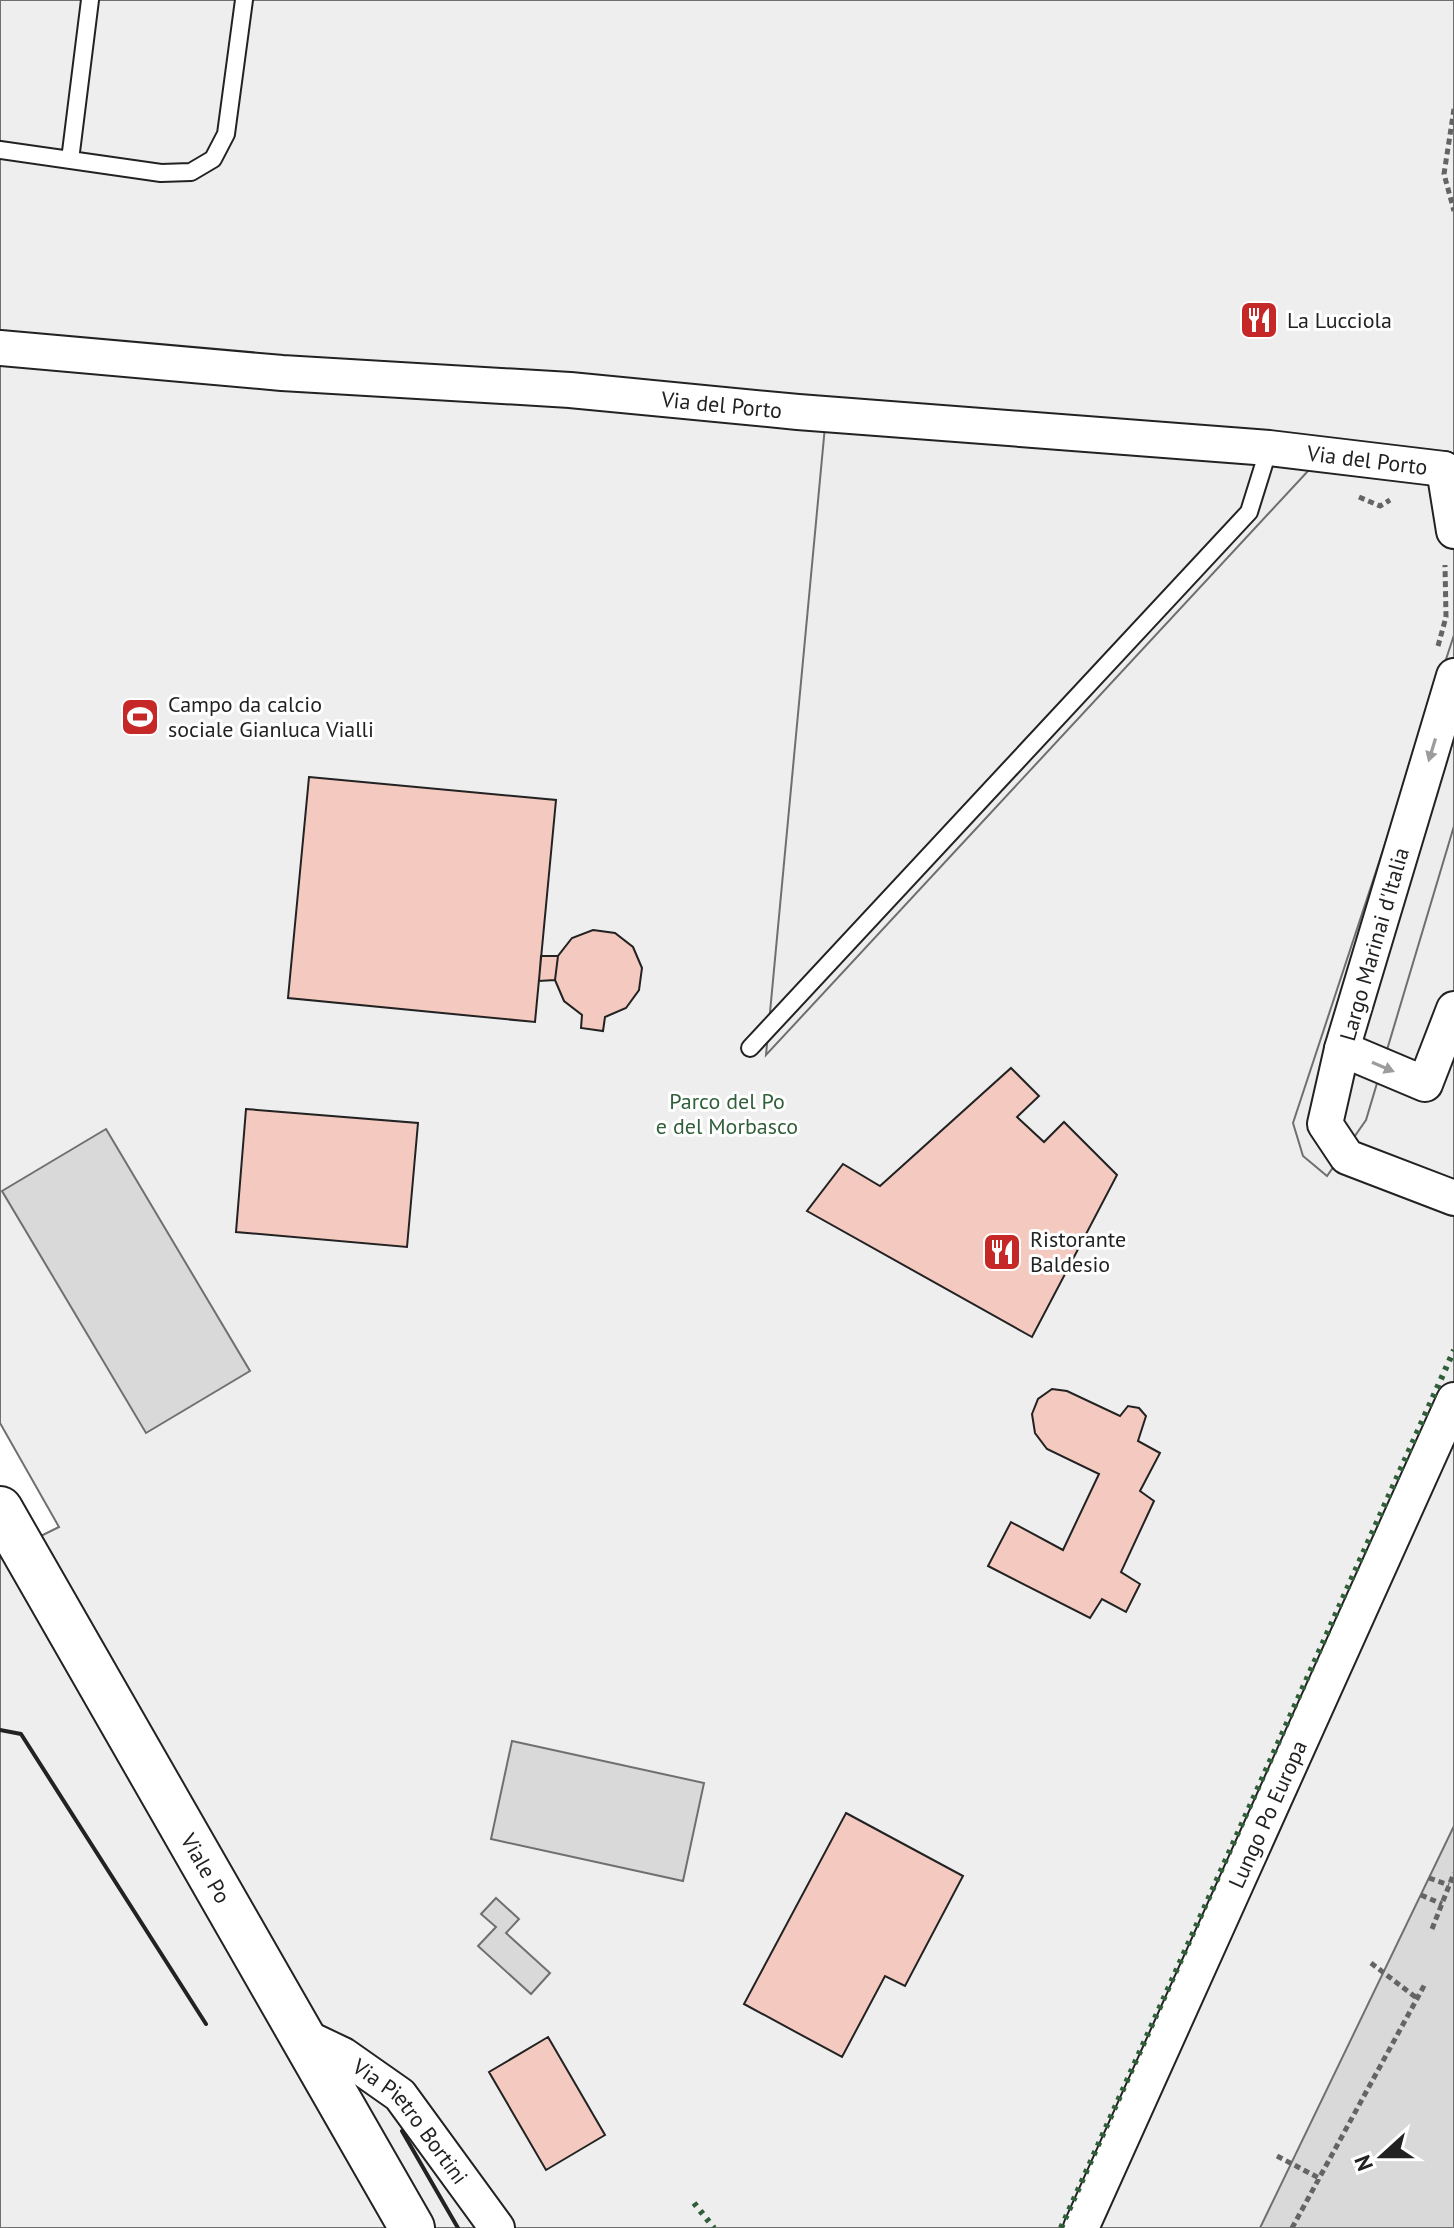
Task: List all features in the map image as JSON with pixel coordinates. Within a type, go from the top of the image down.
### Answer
[{"type":"main road","name":"Viale Po","points":[[0,1509],[412,2228]]},
{"type":"street","name":"Via del Porto","points":[[0,348],[282,373],[570,390],[798,412],[1269,448],[1451,468]]},
{"type":"street","points":[[1451,468],[1454,531]]},
{"type":"street","name":"Largo Marinai d'Italia","points":[[1454,676],[1342,1049],[1425,1084],[1454,1009]]},
{"type":"street","points":[[1342,1049],[1325,1124],[1347,1157],[1454,1198]]},
{"type":"street","name":"Lungo Po Europa","points":[[1081,2228],[1454,1400]]},
{"type":"street","name":"Via Pietro Bortini","points":[[303,2036],[343,2055],[400,2095],[497,2228]]},
{"type":"lane","points":[[70,160],[90,0]]},
{"type":"lane","points":[[0,150],[161,173],[191,172],[213,159],[226,134],[244,0]]},
{"type":"lane","points":[[750,1048],[1249,512],[1269,448]]},
{"type":"path","points":[[1454,109],[1444,174],[1454,211]]},
{"type":"path","points":[[1432,1929],[1454,1873]]},
{"type":"path","points":[[1429,1878],[1449,1885]]},
{"type":"path","points":[[1421,1895],[1442,1904]]},
{"type":"path","points":[[1371,1963],[1418,1999]]},
{"type":"path","points":[[1292,2228],[1425,1984]]},
{"type":"path","points":[[1277,2156],[1319,2178]]},
{"type":"green space","name":"Parco del Po e del Morbasco","points":[[0,0],[1454,0],[1454,2228],[0,2228],[0,1556],[59,1527],[0,1423]]},
{"type":"shaded area","points":[[827,405],[1321,457],[766,1055]]},
{"type":"shaded area","points":[[1454,635],[1454,826],[1366,1120],[1327,1176],[1303,1156],[1293,1123]]},
{"type":"shaded area","points":[[106,1129],[250,1371],[146,1433],[2,1191]]},
{"type":"shaded area","points":[[512,1741],[704,1783],[683,1881],[491,1839]]},
{"type":"shaded area","points":[[1454,1826],[1454,2228],[1260,2228]]},
{"type":"shaded area","points":[[496,1898],[519,1919],[506,1933],[550,1973],[531,1994],[478,1946],[496,1927],[481,1914]]},
{"type":"building","points":[[309,777],[556,800],[535,1022],[288,998]]},
{"type":"building","points":[[593,930],[615,933],[633,947],[642,968],[639,990],[626,1008],[605,1017],[603,1031],[581,1028],[582,1015],[564,1001],[555,980],[558,956],[572,938]]},
{"type":"building","points":[[541,956],[558,956],[555,980],[539,981]]},
{"type":"building","points":[[1011,1068],[1039,1096],[1017,1117],[1044,1142],[1064,1122],[1117,1175],[1032,1337],[807,1211],[843,1164],[880,1186]]},
{"type":"building","points":[[246,1109],[418,1123],[407,1247],[236,1232]]},
{"type":"building","points":[[1052,1389],[1067,1391],[1120,1416],[1128,1406],[1139,1408],[1146,1416],[1138,1441],[1160,1453],[1140,1491],[1154,1501],[1121,1572],[1140,1584],[1126,1612],[1102,1599],[1090,1618],[988,1566],[1011,1522],[1063,1550],[1099,1474],[1047,1449],[1035,1433],[1032,1414],[1038,1399]]},
{"type":"building","points":[[846,1813],[963,1876],[905,1986],[885,1976],[842,2057],[744,2004]]},
{"type":"building","points":[[548,2037],[605,2135],[546,2170],[489,2072]]},
{"type":"hedge","points":[[1061,2228],[1454,1350]]},
{"type":"hedge","points":[[694,2203],[714,2228]]},
{"type":"wall","points":[[0,1730],[21,1734],[206,2024]]},
{"type":"wall","points":[[402,2131],[458,2228]]},
{"type":"place","name":"La Lucciola","points":[[1259,320]]},
{"type":"place","name":"Campo da calcio sociale Gianluca Vialli","points":[[140,717]]},
{"type":"place","name":"Ristorante Baldesio","points":[[1002,1252]]}]
